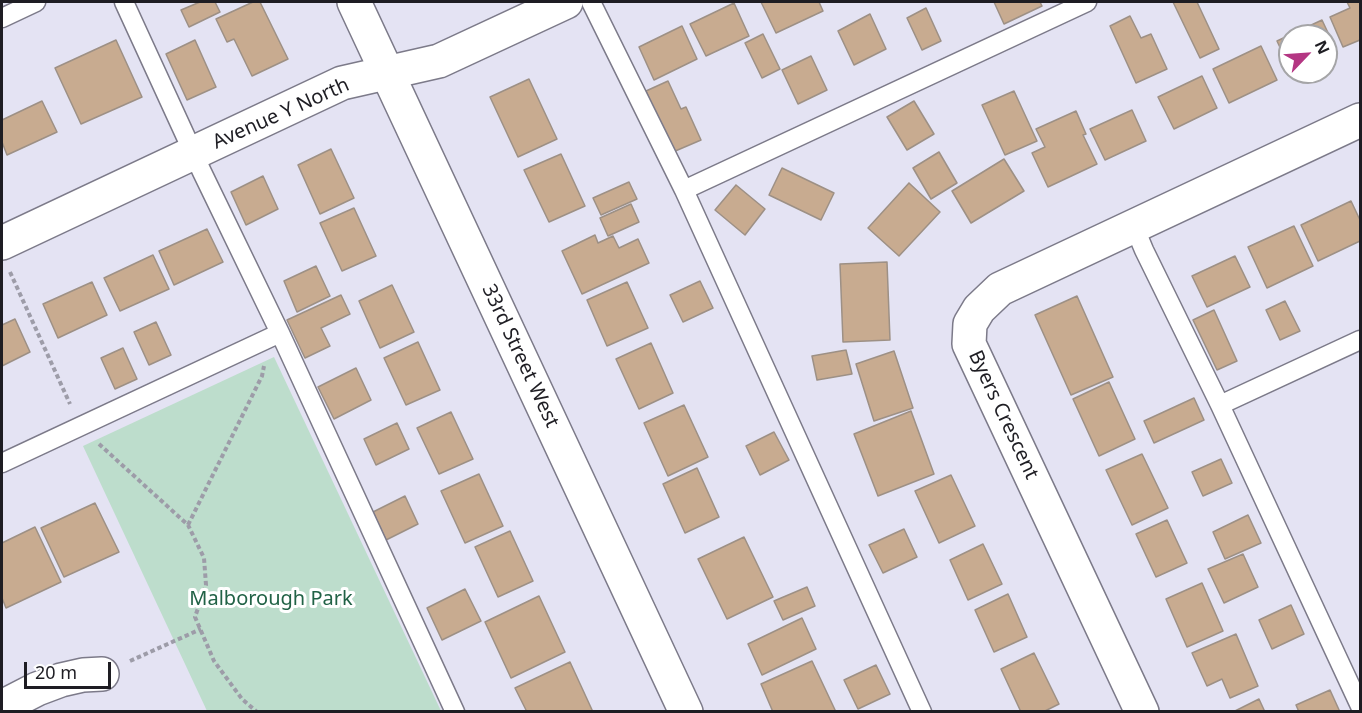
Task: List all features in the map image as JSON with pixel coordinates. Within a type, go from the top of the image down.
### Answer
[{"type":"street","name":"33rd Street West","points":[[354,2],[686,711]]},
{"type":"street","name":"Avenue Y North","points":[[4,254],[194,154],[342,83],[439,61],[566,2]]},
{"type":"street","name":"Byers Crescent","points":[[1142,711],[969,344],[970,324],[979,309],[1000,289],[1360,120]]},
{"type":"street","points":[[2,707],[37,689],[61,680],[102,674]]},
{"type":"lane","points":[[2,18],[36,2]]},
{"type":"lane","points":[[124,2],[276,335],[455,711]]},
{"type":"lane","points":[[591,2],[684,190],[922,711]]},
{"type":"lane","points":[[684,190],[1087,2]]},
{"type":"lane","points":[[1134,226],[1360,706]]},
{"type":"lane","points":[[2,463],[276,335]]},
{"type":"lane","points":[[1220,405],[1360,340]]},
{"type":"path","points":[[4,254],[81,427],[188,525],[204,558],[206,585],[195,617],[214,661],[242,699],[257,711]]},
{"type":"path","points":[[188,525],[262,376],[276,335]]},
{"type":"path","points":[[149,652],[201,629]]},
{"type":"green space","name":"Malborough Park","points":[[274,357],[441,711],[207,711],[83,446]]},
{"type":"building","points":[[200,2],[215,2],[220,12],[189,27],[181,10]]},
{"type":"building","points":[[253,2],[260,2],[288,59],[252,76],[234,39],[227,42],[216,19]]},
{"type":"building","points":[[761,2],[819,2],[823,11],[776,33]]},
{"type":"building","points":[[994,2],[1040,2],[1042,6],[1004,24]]},
{"type":"building","points":[[1173,2],[1197,2],[1219,49],[1200,58]]},
{"type":"building","points":[[1347,2],[1360,2],[1360,40],[1343,47],[1338,35],[1338,24],[1333,24],[1330,17],[1350,8]]},
{"type":"building","points":[[734,3],[749,36],[706,56],[690,24]]},
{"type":"building","points":[[926,8],[941,41],[922,50],[907,18]]},
{"type":"building","points":[[870,14],[886,49],[854,65],[838,31]]},
{"type":"building","points":[[1130,16],[1141,38],[1151,34],[1167,69],[1136,83],[1110,26]]},
{"type":"building","points":[[682,26],[697,59],[654,80],[639,47]]},
{"type":"building","points":[[763,34],[780,69],[762,78],[745,43]]},
{"type":"building","points":[[116,40],[142,97],[81,124],[55,68]]},
{"type":"building","points":[[195,40],[216,87],[187,100],[166,54]]},
{"type":"building","points":[[1261,46],[1277,80],[1229,103],[1213,69]]},
{"type":"building","points":[[811,56],[827,90],[798,104],[782,70]]},
{"type":"building","points":[[1202,76],[1217,108],[1174,129],[1158,97]]},
{"type":"building","points":[[529,79],[557,139],[518,157],[490,97]]},
{"type":"building","points":[[668,81],[681,109],[686,107],[701,140],[673,152],[646,91]]},
{"type":"building","points":[[1014,91],[1037,141],[1005,155],[982,105]]},
{"type":"building","points":[[42,101],[57,132],[7,155],[2,142],[2,120]]},
{"type":"building","points":[[914,101],[934,134],[907,150],[887,117]]},
{"type":"building","points":[[1132,110],[1146,141],[1105,160],[1090,129]]},
{"type":"building","points":[[1076,111],[1086,134],[1083,135],[1097,164],[1048,187],[1032,153],[1045,147],[1036,129]]},
{"type":"building","points":[[331,149],[354,198],[320,214],[298,165]]},
{"type":"building","points":[[939,152],[957,183],[931,199],[913,168]]},
{"type":"building","points":[[561,154],[585,206],[549,222],[524,170]]},
{"type":"building","points":[[1004,159],[1024,191],[971,223],[952,191]]},
{"type":"building","points":[[782,168],[834,193],[821,220],[769,195]]},
{"type":"building","points":[[263,176],[278,209],[246,225],[231,192]]},
{"type":"building","points":[[629,182],[637,199],[601,215],[593,198]]},
{"type":"building","points":[[909,183],[940,212],[899,256],[868,228]]},
{"type":"building","points":[[736,185],[765,209],[745,235],[715,210]]},
{"type":"building","points":[[1351,201],[1360,220],[1360,241],[1318,261],[1301,225]]},
{"type":"building","points":[[631,204],[639,222],[608,236],[600,218]]},
{"type":"building","points":[[354,208],[376,256],[342,271],[320,223]]},
{"type":"building","points":[[1294,226],[1313,266],[1267,288],[1248,247]]},
{"type":"building","points":[[207,229],[223,262],[174,285],[159,251]]},
{"type":"building","points":[[595,235],[598,243],[613,236],[619,248],[638,239],[649,263],[582,294],[562,251]]},
{"type":"building","points":[[153,255],[169,289],[120,311],[104,278]]},
{"type":"building","points":[[1235,256],[1250,287],[1207,307],[1192,276]]},
{"type":"building","points":[[887,262],[890,340],[843,342],[840,264]]},
{"type":"building","points":[[316,266],[330,296],[297,312],[284,281]]},
{"type":"building","points":[[700,281],[713,308],[683,322],[670,295]]},
{"type":"building","points":[[92,282],[107,315],[58,338],[43,304]]},
{"type":"building","points":[[627,282],[648,328],[607,346],[587,300]]},
{"type":"building","points":[[392,285],[414,332],[380,348],[359,301]]},
{"type":"building","points":[[341,295],[350,314],[321,328],[330,346],[305,358],[287,320]]},
{"type":"building","points":[[1077,296],[1113,377],[1071,395],[1035,315]]},
{"type":"building","points":[[1285,301],[1300,331],[1280,340],[1266,310]]},
{"type":"building","points":[[1214,310],[1237,361],[1217,370],[1193,320]]},
{"type":"building","points":[[15,319],[30,352],[2,366],[2,325]]},
{"type":"building","points":[[156,322],[171,355],[149,365],[134,332]]},
{"type":"building","points":[[418,342],[440,390],[406,405],[384,358]]},
{"type":"building","points":[[651,343],[673,393],[639,409],[616,359]]},
{"type":"building","points":[[123,348],[137,379],[115,389],[101,358]]},
{"type":"building","points":[[846,350],[852,374],[817,380],[812,356]]},
{"type":"building","points":[[894,351],[913,408],[874,421],[856,364]]},
{"type":"building","points":[[356,368],[371,400],[334,419],[318,387]]},
{"type":"building","points":[[1109,382],[1135,439],[1099,456],[1073,399]]},
{"type":"building","points":[[1194,398],[1204,420],[1154,443],[1144,421]]},
{"type":"building","points":[[684,405],[708,457],[668,476],[644,423]]},
{"type":"building","points":[[911,411],[934,474],[878,496],[854,434]]},
{"type":"building","points":[[451,412],[473,459],[439,474],[417,428]]},
{"type":"building","points":[[397,423],[409,449],[376,465],[364,439]]},
{"type":"building","points":[[774,432],[789,460],[760,475],[746,446]]},
{"type":"building","points":[[1142,454],[1168,508],[1132,525],[1106,470]]},
{"type":"building","points":[[1221,459],[1232,483],[1203,496],[1192,472]]},
{"type":"building","points":[[697,468],[719,517],[685,533],[663,484]]},
{"type":"building","points":[[479,474],[503,526],[465,543],[441,491]]},
{"type":"building","points":[[951,475],[975,526],[939,543],[915,491]]},
{"type":"building","points":[[405,496],[418,524],[386,540],[373,512]]},
{"type":"building","points":[[95,503],[119,552],[64,577],[41,528]]},
{"type":"building","points":[[1248,515],[1261,543],[1225,559],[1213,532]]},
{"type":"building","points":[[1167,520],[1187,563],[1156,577],[1136,534]]},
{"type":"building","points":[[35,527],[61,582],[6,608],[2,598],[2,543]]},
{"type":"building","points":[[904,529],[917,557],[883,573],[869,545]]},
{"type":"building","points":[[510,531],[533,581],[498,597],[475,547]]},
{"type":"building","points":[[744,537],[773,597],[727,619],[698,559]]},
{"type":"building","points":[[983,544],[1002,584],[968,600],[950,560]]},
{"type":"building","points":[[1243,554],[1258,587],[1224,603],[1208,569]]},
{"type":"building","points":[[1202,583],[1223,631],[1187,647],[1166,599]]},
{"type":"building","points":[[807,587],[815,606],[783,620],[774,601]]},
{"type":"building","points":[[465,589],[481,621],[442,640],[427,608]]},
{"type":"building","points":[[1008,594],[1027,637],[994,652],[975,610]]},
{"type":"building","points":[[539,596],[565,652],[511,678],[485,622]]},
{"type":"building","points":[[1291,605],[1304,634],[1272,649],[1259,620]]},
{"type":"building","points":[[802,618],[816,649],[762,675],[748,644]]},
{"type":"building","points":[[1236,634],[1258,686],[1230,698],[1222,679],[1207,686],[1192,653]]},
{"type":"building","points":[[1034,653],[1059,704],[1043,712],[1021,712],[1001,669]]},
{"type":"building","points":[[812,661],[836,712],[773,712],[761,684]]},
{"type":"building","points":[[570,662],[593,712],[527,712],[515,688]]},
{"type":"building","points":[[876,665],[890,694],[858,709],[844,680]]},
{"type":"building","points":[[1330,690],[1340,712],[1299,712],[1296,705]]},
{"type":"building","points":[[1259,699],[1265,712],[1233,712]]}]
